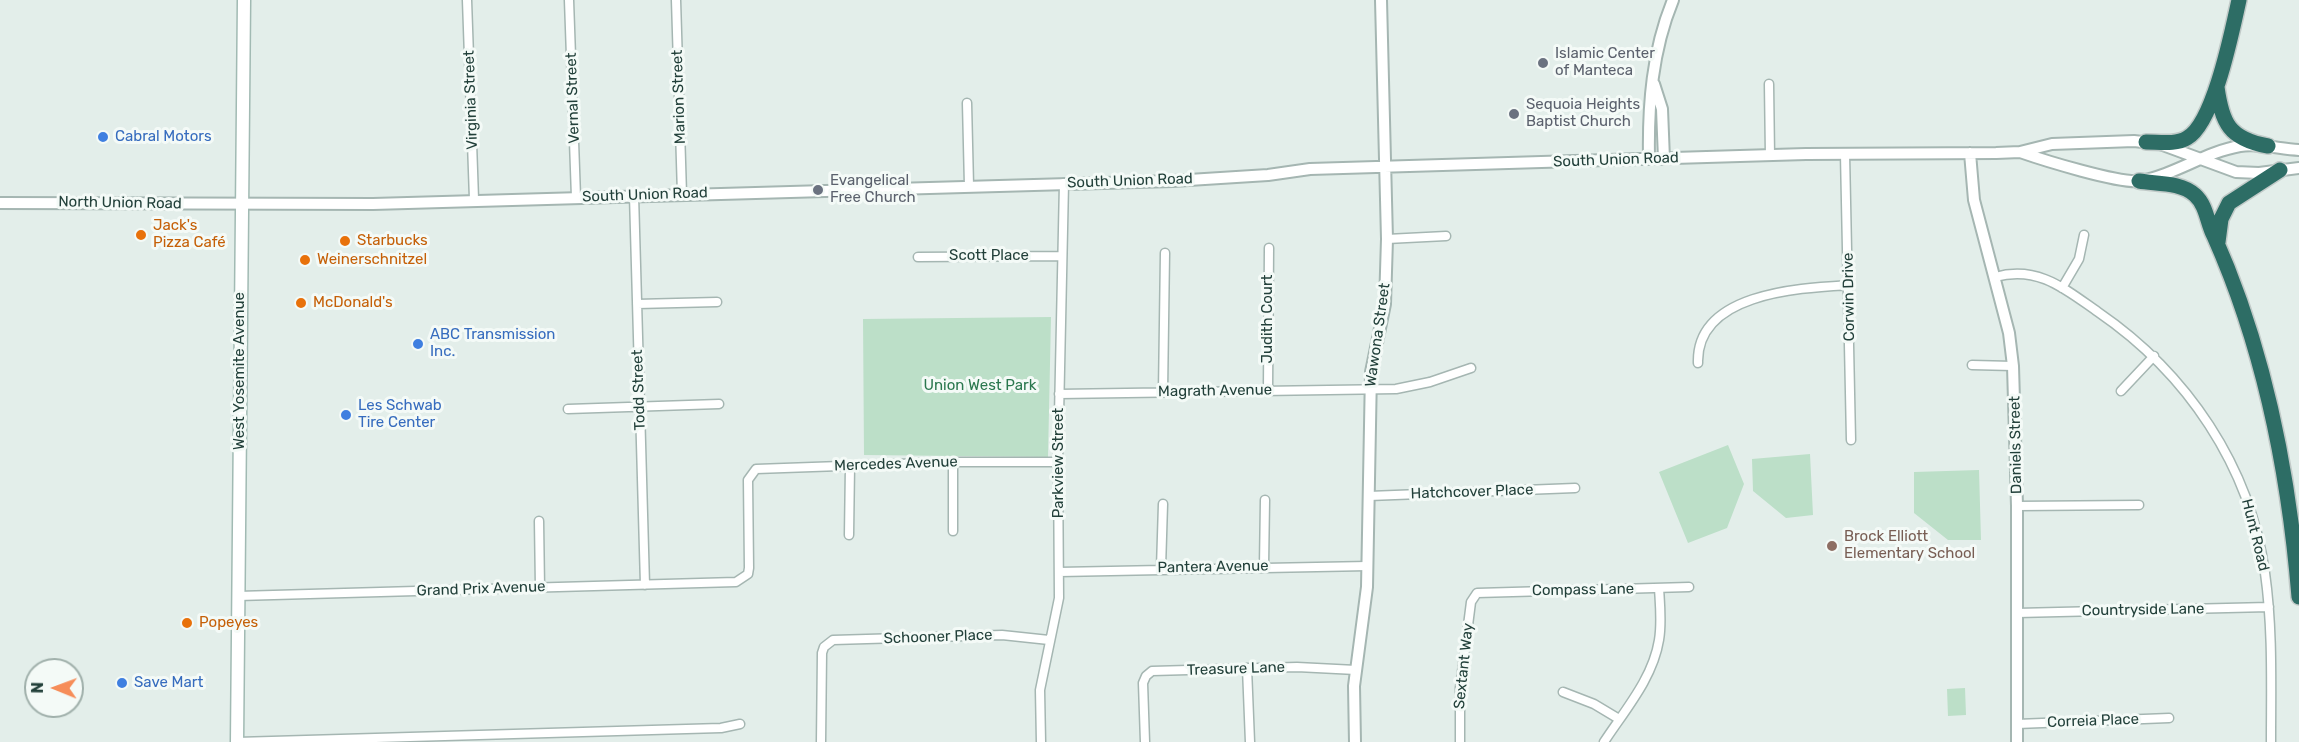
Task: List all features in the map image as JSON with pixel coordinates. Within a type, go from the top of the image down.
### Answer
[{"type":"highway","points":[[2146,142],[2179,142],[2194,134],[2200,127],[2217,87],[2239,0]]},
{"type":"highway","points":[[2217,87],[2221,113],[2230,129],[2246,141],[2268,146]]},
{"type":"highway","points":[[2280,170],[2229,203],[2220,219],[2218,242],[2241,303],[2271,414],[2287,500],[2299,597]]},
{"type":"highway","points":[[2139,181],[2176,186],[2192,193],[2202,205],[2214,239],[2218,242]]},
{"type":"main road","name":"West Yosemite Avenue","points":[[237,742],[240,204],[244,0]]},
{"type":"street","name":"Virginia Street","points":[[467,0],[474,200]]},
{"type":"street","name":"Vernal Street","points":[[569,0],[576,197]]},
{"type":"street","name":"Marion Street","points":[[676,0],[682,194]]},
{"type":"street","name":"Wawona Street","points":[[1355,742],[1356,670],[1366,601],[1368,566],[1371,372],[1385,304],[1387,239],[1381,0]]},
{"type":"street","points":[[1649,159],[1648,110],[1656,52],[1673,0]]},
{"type":"street","points":[[1653,84],[1662,109],[1664,159]]},
{"type":"street","points":[[1769,84],[1770,156]]},
{"type":"street","points":[[968,103],[969,186]]},
{"type":"street","name":"South Union Road","points":[[240,204],[373,204],[1173,181],[1268,175],[1310,169],[1845,154],[2020,152],[2052,144],[2146,142],[2165,146],[2242,173],[2299,168]]},
{"type":"street","name":"South Union Road","points":[[2020,152],[2050,163],[2121,180],[2139,181],[2234,148],[2268,146],[2298,150]]},
{"type":"street","name":"Daniels Street","points":[[1970,153],[1974,200],[2009,333],[2013,366],[2017,506],[2017,742]]},
{"type":"street","name":"Corwin Drive","points":[[1845,154],[1851,440]]},
{"type":"street","name":"Parkview Street","points":[[1041,742],[1040,690],[1059,598],[1058,462],[1064,183]]},
{"type":"street","name":"Todd Street","points":[[634,195],[645,585]]},
{"type":"street","name":"North Union Road","points":[[0,203],[240,204]]},
{"type":"street","points":[[2062,288],[2079,259],[2084,235]]},
{"type":"street","points":[[1387,239],[1446,236]]},
{"type":"street","name":"Judith Court","points":[[1268,389],[1269,248]]},
{"type":"street","points":[[1164,392],[1166,253]]},
{"type":"street","name":"Scott Place","points":[[918,257],[1061,256]]},
{"type":"street","name":"Hunt Road","points":[[1995,277],[2025,273],[2039,276],[2062,288],[2124,331],[2154,356],[2188,393],[2210,425],[2243,490],[2254,520],[2265,572],[2269,607],[2271,742]]},
{"type":"street","points":[[1698,363],[1700,341],[1721,316],[1742,303],[1781,291],[1849,285]]},
{"type":"street","points":[[637,304],[717,302]]},
{"type":"street","points":[[2121,390],[2154,356]]},
{"type":"street","points":[[1972,365],[2013,366]]},
{"type":"street","name":"Magrath Avenue","points":[[1059,394],[1268,389],[1370,390],[1430,382],[1472,368]]},
{"type":"street","points":[[568,409],[719,404]]},
{"type":"street","points":[[953,462],[953,531]]},
{"type":"street","name":"Mercedes Avenue","points":[[725,582],[742,579],[749,568],[748,480],[756,469],[953,462],[1058,462]]},
{"type":"street","points":[[849,535],[850,465]]},
{"type":"street","name":"Hatchcover Place","points":[[1369,496],[1575,488]]},
{"type":"street","points":[[1263,566],[1265,500]]},
{"type":"street","points":[[1161,568],[1162,504]]},
{"type":"street","points":[[2017,506],[2139,505]]},
{"type":"street","points":[[539,521],[540,588]]},
{"type":"street","name":"Pantera Avenue","points":[[1059,572],[1263,566],[1368,566]]},
{"type":"street","name":"Grand Prix Avenue","points":[[238,596],[725,582]]},
{"type":"street","name":"Compass Lane","points":[[1477,593],[1689,587]]},
{"type":"street","points":[[1604,742],[1641,686],[1655,656],[1661,626],[1659,588]]},
{"type":"street","name":"Sextant Way","points":[[1460,742],[1460,688],[1471,602],[1477,593]]},
{"type":"street","name":"Countryside Lane","points":[[2017,613],[2269,607]]},
{"type":"street","name":"Schooner Place","points":[[821,742],[822,653],[826,644],[833,640],[1002,635],[1049,640]]},
{"type":"street","points":[[1247,668],[1250,742]]},
{"type":"street","name":"Treasure Lane","points":[[1145,742],[1143,683],[1152,671],[1247,668],[1356,670]]},
{"type":"street","points":[[1563,692],[1594,704],[1619,719]]},
{"type":"street","name":"Correia Place","points":[[2018,724],[2169,718]]},
{"type":"street","points":[[237,742],[722,728],[740,724]]},
{"type":"green space","name":"Union West Park","points":[[1051,317],[1048,457],[864,455],[863,319]]},
{"type":"green space","points":[[1728,445],[1744,484],[1727,528],[1688,543],[1659,472]]},
{"type":"green space","points":[[1810,454],[1813,515],[1786,518],[1753,491],[1752,459]]},
{"type":"green space","points":[[1979,470],[1981,540],[1948,540],[1914,513],[1914,472]]},
{"type":"green space","points":[[1965,688],[1966,715],[1948,716],[1947,689]]},
{"type":"place","name":"Islamic Center of Manteca","points":[[1543,63]]},
{"type":"place","name":"Sequoia Heights Baptist Church","points":[[1514,114]]},
{"type":"place","name":"Cabral Motors","points":[[103,137]]},
{"type":"place","name":"Evangelical Free Church","points":[[818,190]]},
{"type":"place","name":"Jack's Pizza Café","points":[[141,235]]},
{"type":"place","name":"Starbucks","points":[[345,241]]},
{"type":"place","name":"Weinerschnitzel","points":[[305,260]]},
{"type":"place","name":"McDonald's","points":[[301,303]]},
{"type":"place","name":"ABC Transmission Inc.","points":[[418,344]]},
{"type":"place","name":"Les Schwab Tire Center","points":[[346,415]]},
{"type":"place","name":"Brock Elliott Elementary School","points":[[1832,546]]},
{"type":"place","name":"Popeyes","points":[[187,623]]},
{"type":"place","name":"Save Mart","points":[[122,683]]}]
